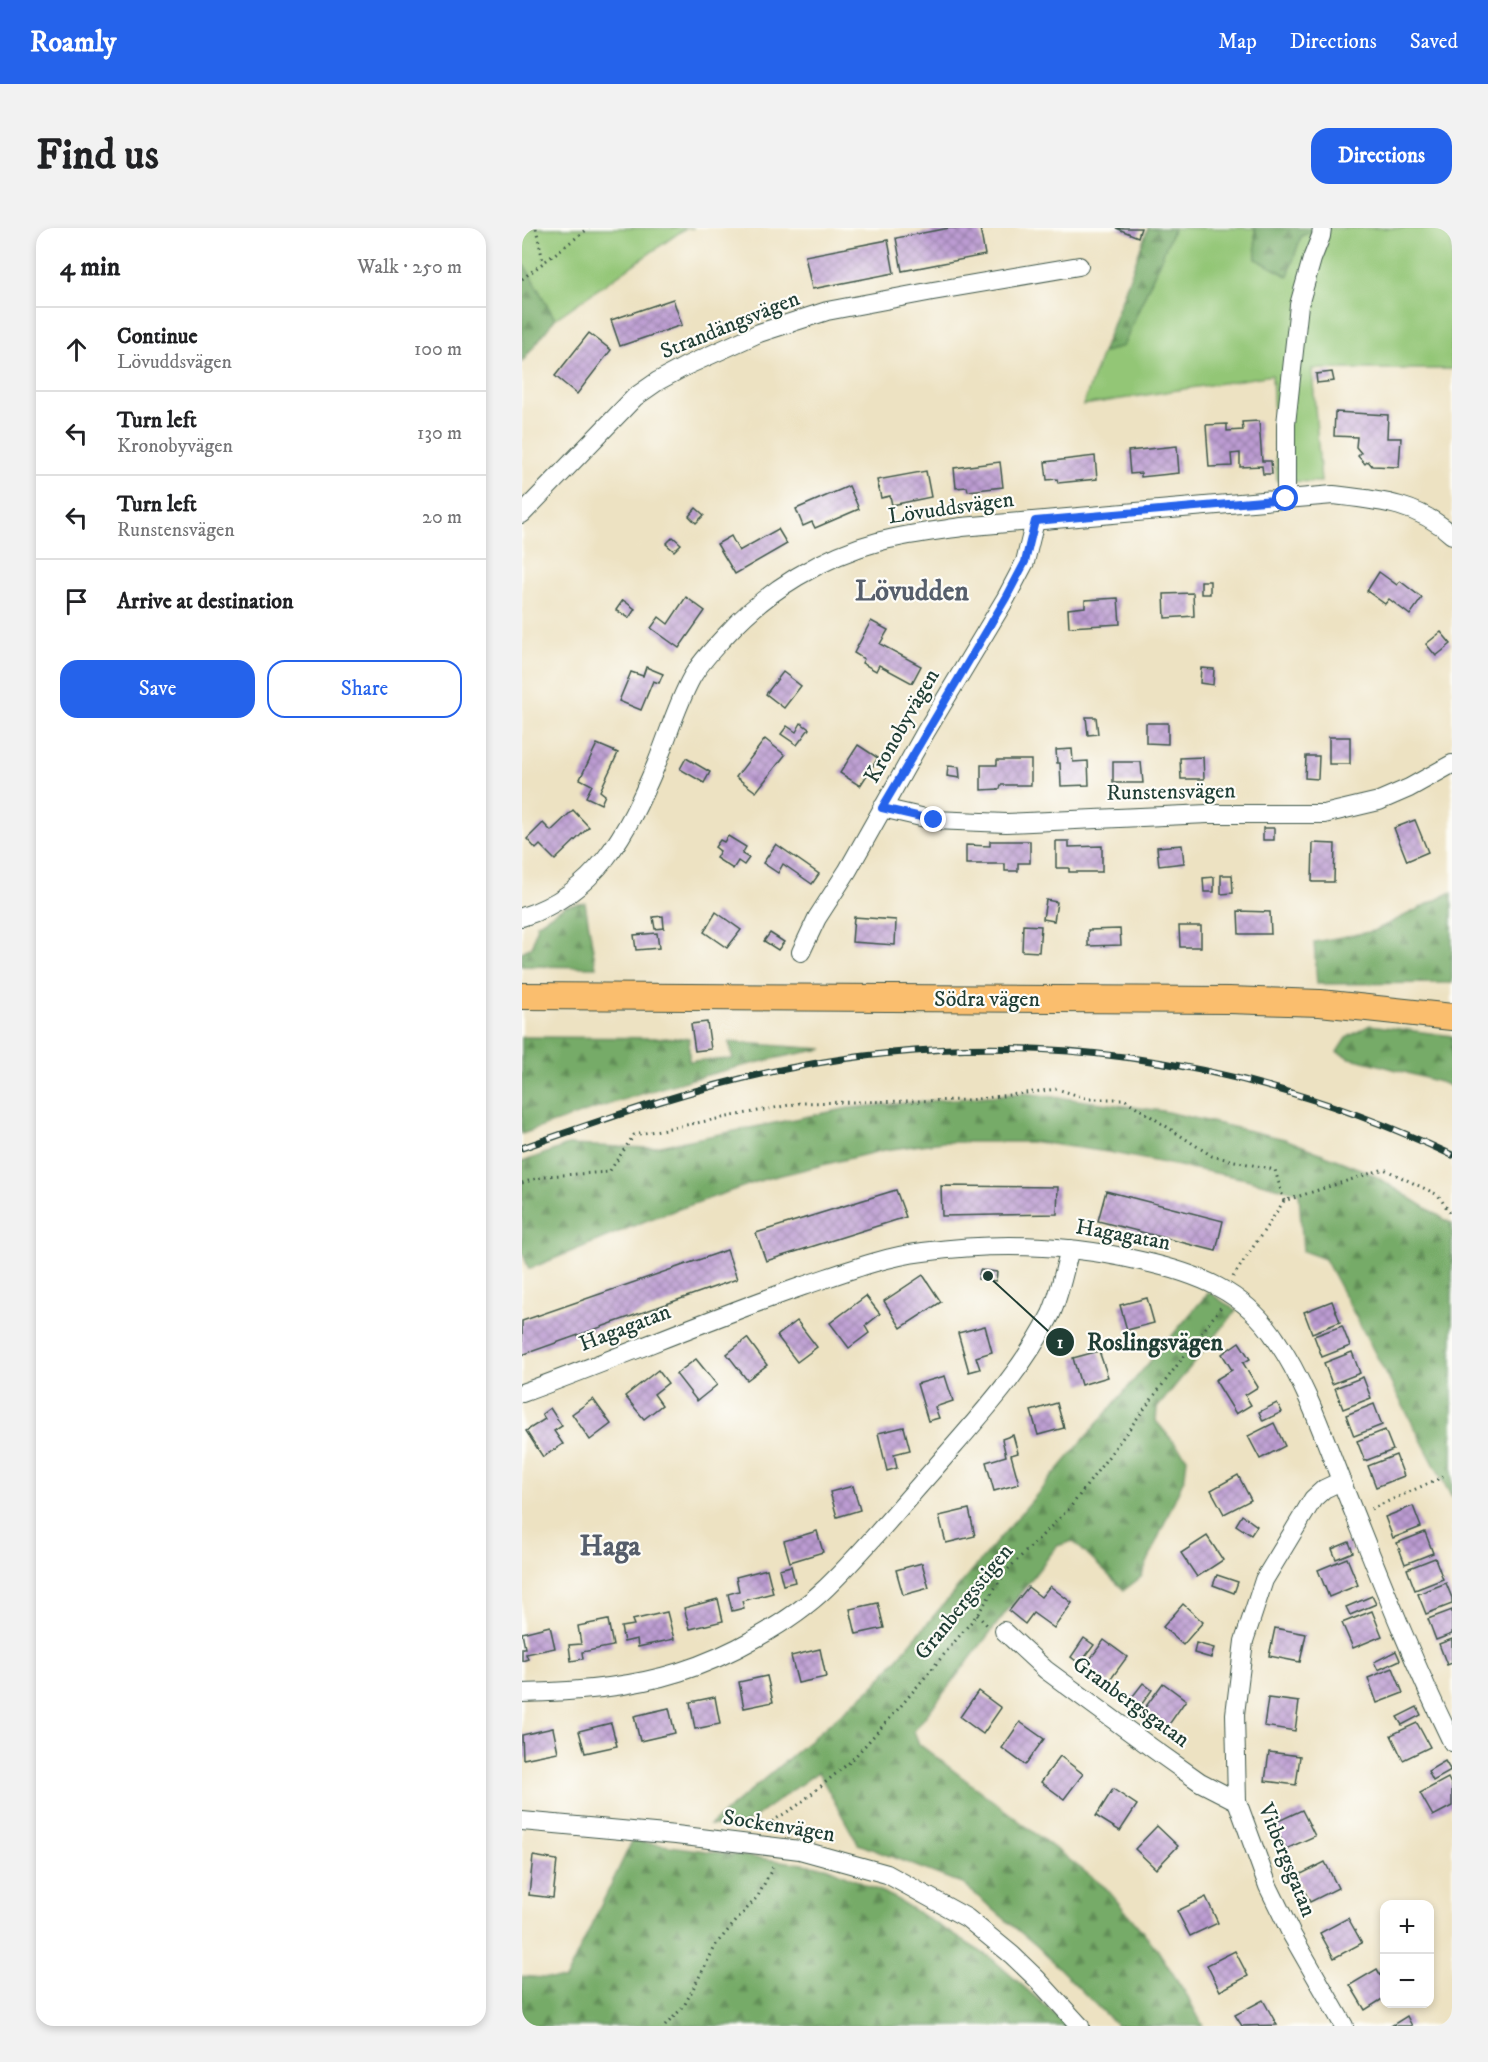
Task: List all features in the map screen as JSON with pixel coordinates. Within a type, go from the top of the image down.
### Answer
[{"type":"highway","name":"Södra vägen","points":[[522,996],[1229,1000],[1320,1003],[1452,1017]]},
{"type":"street","points":[[1286,499],[1286,424],[1299,305],[1312,259],[1322,236],[1322,228]]},
{"type":"street","name":"Strandängsvägen","points":[[522,514],[635,397],[658,381],[707,356],[759,333],[827,311],[1079,266]]},
{"type":"street","name":"Lövuddsvägen","points":[[522,917],[543,910],[574,889],[604,862],[622,836],[656,765],[693,676],[713,649],[759,603],[785,584],[844,554],[916,533],[962,527],[1333,495],[1372,499],[1409,507],[1441,525],[1452,535]]},
{"type":"street","name":"Kronobyvägen","points":[[801,952],[817,918],[848,870],[1011,589],[1025,562],[1035,521]]},
{"type":"street","name":"Runstensvägen","points":[[882,808],[934,820],[1006,823],[1208,814],[1324,814],[1379,801],[1409,788],[1452,764]]},
{"type":"street","name":"Hagagatan","points":[[522,1393],[768,1299],[870,1264],[920,1252],[988,1245],[1070,1249],[1179,1269],[1232,1294],[1254,1312],[1277,1340],[1308,1399],[1396,1615],[1452,1742]]},
{"type":"street","points":[[522,1693],[633,1683],[680,1672],[740,1647],[786,1620],[826,1588],[861,1552],[1023,1362],[1052,1312],[1070,1249]]},
{"type":"street","name":"Vitbergsgatan","points":[[1341,1481],[1324,1489],[1313,1499],[1264,1580],[1244,1641],[1236,1704],[1237,1801],[1268,1886],[1292,1935],[1344,2026]]},
{"type":"street","name":"Granbergsgatan","points":[[1004,1631],[1046,1670],[1152,1748],[1200,1782],[1237,1801]]},
{"type":"street","name":"Sockenvägen","points":[[522,1821],[676,1835],[800,1850],[886,1874],[967,1918],[1012,1954],[1080,2026]]},
{"type":"path","points":[[536,228],[543,262]]},
{"type":"path","points":[[522,279],[589,228]]},
{"type":"path","points":[[522,1183],[545,1176],[609,1172],[634,1135],[800,1103],[969,1100],[1057,1089],[1089,1099],[1124,1099],[1212,1156],[1275,1170],[1284,1201]]},
{"type":"path","points":[[1232,1294],[1232,1279],[1284,1201],[1384,1168],[1438,1195],[1452,1216]]},
{"type":"path","name":"Granbergsstigen","points":[[737,1843],[807,1798],[850,1762],[900,1707],[977,1615],[1007,1570],[1069,1509],[1232,1294]]},
{"type":"path","points":[[1384,1504],[1447,1475]]},
{"type":"path","points":[[665,2026],[684,2006],[717,1942],[758,1896],[783,1848]]},
{"type":"green space","points":[[522,228],[686,228],[555,319],[522,261]]},
{"type":"green space","points":[[1148,228],[1174,228],[1123,346],[1102,353]]},
{"type":"green space","points":[[1174,228],[1255,228],[1256,259],[1287,276],[1301,236],[1321,228],[1452,228],[1452,369],[1312,369],[1321,482],[1277,481],[1272,375],[1083,405],[1102,353],[1123,346]]},
{"type":"green space","points":[[1255,228],[1321,228],[1301,236],[1288,276],[1256,259]]},
{"type":"green space","points":[[522,261],[555,319],[522,362]]},
{"type":"green space","points":[[1452,892],[1452,983],[1317,984],[1314,942],[1374,931]]},
{"type":"green space","points":[[585,903],[596,967],[522,966],[522,952],[532,947],[537,924],[565,906]]},
{"type":"green space","points":[[1370,1025],[1452,1036],[1452,1087],[1350,1058],[1337,1052],[1346,1038]]},
{"type":"green space","points":[[522,1037],[689,1038],[689,1061],[733,1059],[729,1042],[823,1049],[746,1065],[671,1085],[522,1134]]},
{"type":"green space","points":[[1024,1093],[1163,1111],[1285,1139],[1370,1173],[1452,1224],[1452,1498],[1325,1259],[1303,1251],[1299,1193],[1246,1179],[1108,1152],[1037,1142],[943,1142],[884,1150],[765,1179],[650,1219],[529,1269],[522,1252],[522,1162],[568,1145],[650,1148],[849,1108]]},
{"type":"green space","points":[[1209,1292],[1236,1311],[1157,1408],[1156,1421],[1187,1458],[1185,1476],[1141,1577],[1124,1590],[1073,1541],[1057,1546],[914,1731],[919,1744],[1106,1888],[1157,1949],[1186,1994],[1203,2026],[1117,2026],[1038,1947],[963,1884],[858,1844],[818,1772],[742,1826],[710,1825],[875,1685]]},
{"type":"green space","points":[[632,1841],[826,1867],[893,1897],[991,1958],[1068,2026],[522,2026],[522,1976],[565,1980]]},
{"type":"building","points":[[949,228],[980,228],[985,255],[902,271],[896,238]]},
{"type":"building","points":[[1116,228],[1141,228],[1138,237]]},
{"type":"building","points":[[888,240],[894,273],[812,289],[805,256]]},
{"type":"building","points":[[673,299],[682,325],[620,346],[611,320]]},
{"type":"building","points":[[589,333],[611,350],[577,394],[555,376]]},
{"type":"building","points":[[1332,372],[1334,381],[1317,383],[1316,374]]},
{"type":"building","points":[[1335,412],[1388,415],[1387,438],[1401,438],[1399,467],[1372,466],[1368,461],[1365,464],[1358,456],[1361,453],[1356,447],[1357,437],[1334,436]]},
{"type":"building","points":[[1259,421],[1262,461],[1271,461],[1272,474],[1263,474],[1262,466],[1240,467],[1240,453],[1231,454],[1232,466],[1209,467],[1206,425],[1227,424],[1227,431],[1243,430],[1242,422]]},
{"type":"building","points":[[1177,446],[1179,473],[1141,477],[1141,473],[1130,474],[1128,451]]},
{"type":"building","points":[[1095,456],[1097,479],[1058,483],[1057,479],[1047,480],[1045,462]]},
{"type":"building","points":[[1000,462],[1003,487],[968,491],[967,487],[956,488],[954,468]]},
{"type":"building","points":[[926,471],[931,497],[892,505],[890,496],[881,498],[877,480]]},
{"type":"building","points":[[849,486],[859,509],[815,528],[812,522],[803,526],[796,509]]},
{"type":"building","points":[[696,508],[704,515],[696,523],[689,516]]},
{"type":"building","points":[[778,529],[787,544],[735,574],[717,544],[731,536],[739,551]]},
{"type":"building","points":[[673,537],[681,544],[674,551],[666,544]]},
{"type":"building","points":[[1379,572],[1397,585],[1400,581],[1422,598],[1410,615],[1389,599],[1385,604],[1367,591]]},
{"type":"building","points":[[1201,581],[1210,581],[1210,594],[1201,594]]},
{"type":"building","points":[[1193,593],[1194,616],[1165,618],[1164,594]]},
{"type":"building","points":[[686,597],[705,611],[679,648],[651,628],[659,617],[668,624]]},
{"type":"building","points":[[1118,598],[1120,624],[1069,627],[1068,609],[1085,607],[1085,600]]},
{"type":"building","points":[[623,600],[635,609],[629,618],[616,610]]},
{"type":"building","points":[[871,621],[888,630],[880,644],[921,666],[912,683],[879,665],[876,671],[862,663],[864,659],[854,653]]},
{"type":"building","points":[[1441,632],[1451,644],[1436,656],[1426,644]]},
{"type":"building","points":[[646,667],[663,674],[659,683],[653,681],[641,710],[619,701],[631,672],[643,676]]},
{"type":"building","points":[[1201,668],[1214,669],[1213,685],[1200,683]]},
{"type":"building","points":[[783,672],[801,686],[784,708],[766,694]]},
{"type":"building","points":[[1086,717],[1096,717],[1098,734],[1088,735]]},
{"type":"building","points":[[801,723],[809,729],[797,745],[781,734],[787,726],[796,732]]},
{"type":"building","points":[[1146,723],[1168,723],[1168,744],[1146,743]]},
{"type":"building","points":[[1329,737],[1350,737],[1350,764],[1329,764]]},
{"type":"building","points":[[765,739],[785,755],[756,792],[736,777]]},
{"type":"building","points":[[597,744],[618,753],[600,791],[605,795],[601,804],[586,797],[592,785],[580,779]]},
{"type":"building","points":[[858,745],[878,758],[860,786],[840,773]]},
{"type":"building","points":[[1072,749],[1073,762],[1088,761],[1089,785],[1061,786],[1060,763],[1057,763],[1056,750]]},
{"type":"building","points":[[1306,756],[1319,756],[1318,779],[1305,778]]},
{"type":"building","points":[[1203,757],[1204,779],[1181,779],[1180,758]]},
{"type":"building","points":[[686,758],[710,772],[704,783],[680,769]]},
{"type":"building","points":[[997,760],[1031,760],[1031,785],[1001,785],[1000,789],[981,790],[981,765],[997,765]]},
{"type":"building","points":[[1113,762],[1141,762],[1143,783],[1113,783]]},
{"type":"building","points":[[948,766],[959,767],[960,778],[947,776]]},
{"type":"building","points":[[573,810],[589,827],[555,860],[540,845],[536,849],[527,839],[543,823],[551,831]]},
{"type":"building","points":[[1415,820],[1428,852],[1407,861],[1394,828]]},
{"type":"building","points":[[1263,828],[1274,828],[1274,840],[1263,840]]},
{"type":"building","points":[[728,836],[746,847],[742,854],[749,858],[744,865],[738,861],[733,869],[716,858],[720,851],[715,847],[720,840],[724,842]]},
{"type":"building","points":[[990,841],[1030,841],[1030,863],[1018,863],[1018,871],[1005,871],[1005,864],[966,864],[966,845],[990,846]]},
{"type":"building","points":[[1056,841],[1069,841],[1069,847],[1102,846],[1102,872],[1069,872],[1069,868],[1056,868]]},
{"type":"building","points":[[1313,843],[1335,844],[1334,882],[1312,882]]},
{"type":"building","points":[[776,844],[819,874],[812,884],[783,864],[778,873],[763,863]]},
{"type":"building","points":[[1182,845],[1184,863],[1159,866],[1157,847]]},
{"type":"building","points":[[1221,875],[1232,875],[1233,893],[1221,894]]},
{"type":"building","points":[[1214,877],[1214,892],[1204,892],[1203,878]]},
{"type":"building","points":[[1046,900],[1057,902],[1054,921],[1043,919]]},
{"type":"building","points":[[1238,911],[1270,912],[1271,934],[1239,934]]},
{"type":"building","points":[[716,912],[741,930],[727,948],[704,932]]},
{"type":"building","points":[[663,916],[664,928],[655,929],[653,917]]},
{"type":"building","points":[[854,917],[896,920],[895,945],[852,942]]},
{"type":"building","points":[[1023,925],[1041,926],[1039,952],[1022,951]]},
{"type":"building","points":[[1179,926],[1201,926],[1201,947],[1180,947]]},
{"type":"building","points":[[1120,929],[1121,945],[1088,946],[1088,930]]},
{"type":"building","points":[[657,933],[659,948],[636,950],[634,935]]},
{"type":"building","points":[[770,933],[784,942],[778,950],[764,941]]},
{"type":"building","points":[[707,1022],[711,1049],[695,1051],[691,1024]]},
{"type":"building","points":[[941,1186],[1058,1187],[1057,1214],[942,1216]]},
{"type":"building","points":[[896,1190],[906,1217],[766,1261],[756,1233]]},
{"type":"building","points":[[1106,1191],[1223,1221],[1216,1251],[1098,1221]]},
{"type":"building","points":[[727,1250],[737,1279],[522,1355],[522,1321]]},
{"type":"building","points":[[980,1270],[997,1272],[996,1281],[978,1279]]},
{"type":"building","points":[[923,1275],[941,1302],[901,1328],[884,1301]]},
{"type":"building","points":[[866,1296],[880,1314],[865,1326],[869,1333],[849,1348],[830,1323]]},
{"type":"building","points":[[1147,1298],[1154,1323],[1127,1330],[1120,1305]]},
{"type":"building","points":[[1332,1301],[1340,1322],[1312,1333],[1304,1312]]},
{"type":"building","points":[[797,1321],[817,1347],[797,1362],[777,1336]]},
{"type":"building","points":[[985,1326],[992,1352],[976,1357],[980,1369],[969,1372],[958,1333]]},
{"type":"building","points":[[1342,1326],[1350,1346],[1322,1357],[1314,1336]]},
{"type":"building","points":[[747,1338],[767,1365],[747,1380],[727,1354]]},
{"type":"building","points":[[1239,1342],[1250,1359],[1243,1363],[1258,1387],[1245,1395],[1251,1405],[1236,1414],[1215,1380],[1232,1370],[1222,1354]]},
{"type":"building","points":[[1099,1351],[1108,1377],[1081,1385],[1073,1358]]},
{"type":"building","points":[[1352,1352],[1360,1373],[1332,1384],[1324,1363]]},
{"type":"building","points":[[696,1359],[717,1385],[697,1401],[676,1374]]},
{"type":"building","points":[[658,1370],[668,1383],[654,1394],[662,1405],[644,1419],[625,1396]]},
{"type":"building","points":[[945,1376],[953,1401],[935,1407],[939,1418],[928,1421],[917,1384]]},
{"type":"building","points":[[1363,1377],[1371,1398],[1343,1409],[1335,1388]]},
{"type":"building","points":[[593,1399],[611,1424],[590,1440],[572,1414]]},
{"type":"building","points":[[1057,1403],[1064,1428],[1038,1435],[1031,1411]]},
{"type":"building","points":[[1277,1403],[1282,1412],[1263,1421],[1259,1412]]},
{"type":"building","points":[[1374,1404],[1382,1425],[1354,1436],[1346,1415]]},
{"type":"building","points":[[550,1408],[562,1426],[554,1431],[563,1444],[543,1457],[526,1431],[545,1419],[542,1414]]},
{"type":"building","points":[[1274,1423],[1285,1446],[1260,1459],[1248,1436]]},
{"type":"building","points":[[904,1427],[910,1450],[894,1454],[897,1468],[887,1471],[878,1433]]},
{"type":"building","points":[[1385,1430],[1393,1450],[1365,1461],[1357,1441]]},
{"type":"building","points":[[1013,1435],[1018,1453],[1011,1455],[1019,1484],[994,1491],[986,1462],[1006,1456],[1002,1439]]},
{"type":"building","points":[[1396,1455],[1404,1476],[1376,1487],[1368,1466]]},
{"type":"building","points":[[1238,1475],[1251,1500],[1224,1514],[1211,1490]]},
{"type":"building","points":[[853,1486],[860,1510],[837,1517],[830,1492]]},
{"type":"building","points":[[1413,1506],[1421,1527],[1393,1538],[1385,1517]]},
{"type":"building","points":[[969,1509],[975,1536],[946,1543],[939,1516]]},
{"type":"building","points":[[1242,1515],[1257,1526],[1251,1535],[1236,1525]]},
{"type":"building","points":[[817,1531],[823,1552],[790,1562],[784,1541]]},
{"type":"building","points":[[1425,1532],[1433,1553],[1405,1564],[1397,1543]]},
{"type":"building","points":[[1207,1536],[1223,1560],[1197,1577],[1181,1553]]},
{"type":"building","points":[[1349,1542],[1353,1552],[1336,1559],[1332,1549]]},
{"type":"building","points":[[1347,1558],[1358,1585],[1329,1597],[1318,1570]]},
{"type":"building","points":[[1435,1558],[1443,1579],[1415,1590],[1407,1569]]},
{"type":"building","points":[[922,1563],[929,1588],[903,1595],[896,1570]]},
{"type":"building","points":[[791,1566],[795,1582],[783,1585],[779,1569]]},
{"type":"building","points":[[767,1569],[773,1593],[742,1601],[744,1608],[732,1611],[728,1594],[739,1591],[736,1577]]},
{"type":"building","points":[[1217,1575],[1238,1582],[1234,1593],[1213,1585]]},
{"type":"building","points":[[1446,1583],[1452,1604],[1426,1614],[1418,1594]]},
{"type":"building","points":[[1050,1586],[1072,1603],[1054,1628],[1033,1613],[1025,1624],[1009,1611],[1028,1587],[1041,1597]]},
{"type":"building","points":[[1372,1596],[1376,1604],[1350,1615],[1346,1607]]},
{"type":"building","points":[[718,1599],[723,1621],[690,1629],[684,1608]]},
{"type":"building","points":[[878,1603],[884,1628],[856,1634],[850,1609]]},
{"type":"building","points":[[1183,1604],[1203,1622],[1183,1645],[1163,1627]]},
{"type":"building","points":[[1452,1610],[1452,1634],[1436,1640],[1428,1619]]},
{"type":"building","points":[[1372,1611],[1382,1636],[1353,1648],[1342,1623]]},
{"type":"building","points":[[667,1612],[674,1639],[638,1647],[637,1639],[624,1642],[621,1627],[634,1625],[632,1620]]},
{"type":"building","points":[[608,1620],[613,1646],[582,1652],[583,1659],[571,1661],[569,1645],[581,1644],[578,1626]]},
{"type":"building","points":[[550,1626],[555,1648],[526,1654],[528,1659],[522,1661],[522,1648],[525,1648],[522,1633]]},
{"type":"building","points":[[1275,1628],[1306,1634],[1300,1662],[1269,1656]]},
{"type":"building","points":[[1084,1638],[1094,1645],[1080,1664],[1071,1657]]},
{"type":"building","points":[[1452,1639],[1452,1663],[1447,1665],[1439,1644]]},
{"type":"building","points":[[1104,1640],[1127,1657],[1108,1683],[1085,1666]]},
{"type":"building","points":[[1196,1643],[1214,1648],[1211,1658],[1194,1653]]},
{"type":"building","points":[[820,1649],[826,1677],[798,1683],[791,1656]]},
{"type":"building","points":[[1396,1651],[1400,1660],[1378,1670],[1374,1662]]},
{"type":"building","points":[[1393,1668],[1403,1693],[1377,1703],[1368,1678]]},
{"type":"building","points":[[767,1676],[773,1702],[744,1708],[739,1682]]},
{"type":"building","points":[[1143,1683],[1152,1690],[1139,1708],[1129,1701]]},
{"type":"building","points":[[1163,1683],[1186,1700],[1168,1726],[1144,1709]]},
{"type":"building","points":[[978,1691],[1001,1708],[983,1734],[960,1717]]},
{"type":"building","points":[[715,1697],[720,1724],[695,1729],[690,1702]]},
{"type":"building","points":[[1268,1698],[1299,1702],[1295,1731],[1264,1726]]},
{"type":"building","points":[[1417,1707],[1421,1715],[1402,1725],[1397,1717]]},
{"type":"building","points":[[669,1708],[675,1733],[640,1741],[634,1716]]},
{"type":"building","points":[[1020,1722],[1044,1739],[1025,1765],[1002,1748]]},
{"type":"building","points":[[611,1723],[617,1746],[585,1753],[579,1731]]},
{"type":"building","points":[[1417,1723],[1430,1747],[1403,1760],[1391,1735]]},
{"type":"building","points":[[553,1728],[558,1752],[523,1759],[522,1735]]},
{"type":"building","points":[[1269,1752],[1300,1756],[1296,1785],[1265,1781]]},
{"type":"building","points":[[1060,1756],[1083,1774],[1064,1799],[1041,1782]]},
{"type":"building","points":[[1445,1761],[1451,1771],[1433,1781],[1428,1771]]},
{"type":"building","points":[[1448,1778],[1452,1786],[1452,1806],[1433,1816],[1420,1793]]},
{"type":"building","points":[[1113,1789],[1137,1805],[1120,1831],[1096,1816]]},
{"type":"building","points":[[1302,1810],[1315,1836],[1286,1849],[1274,1823]]},
{"type":"building","points":[[1157,1826],[1178,1846],[1156,1869],[1135,1849]]},
{"type":"building","points":[[533,1856],[557,1860],[553,1898],[529,1895]]},
{"type":"building","points":[[1325,1862],[1338,1888],[1310,1902],[1297,1876]]},
{"type":"building","points":[[1206,1897],[1218,1923],[1190,1936],[1177,1911]]},
{"type":"building","points":[[1348,1918],[1362,1943],[1334,1958],[1320,1933]]},
{"type":"building","points":[[1235,1951],[1248,1976],[1220,1991],[1207,1965]]},
{"type":"building","points":[[1377,1969],[1380,1974],[1380,2001],[1365,2010],[1350,1985]]},
{"type":"building","points":[[1263,2000],[1277,2025],[1242,2026],[1235,2015]]},
{"type":"building","points":[[1407,2016],[1412,2026],[1391,2026]]},
{"type":"railway","points":[[522,1148],[654,1103],[756,1075],[875,1055],[960,1049],[1044,1050],[1128,1058],[1211,1072],[1292,1093],[1373,1121],[1452,1155]]},
{"type":"place","name":"Roslingsvägen","points":[[988,1276]]},
{"type":"district","name":"Lövudden","points":[[912,591]]},
{"type":"district","name":"Haga","points":[[610,1546]]},
{"type":"route","points":[[934,820],[882,808],[1006,598],[1025,562],[1035,521],[1286,499]]}]
